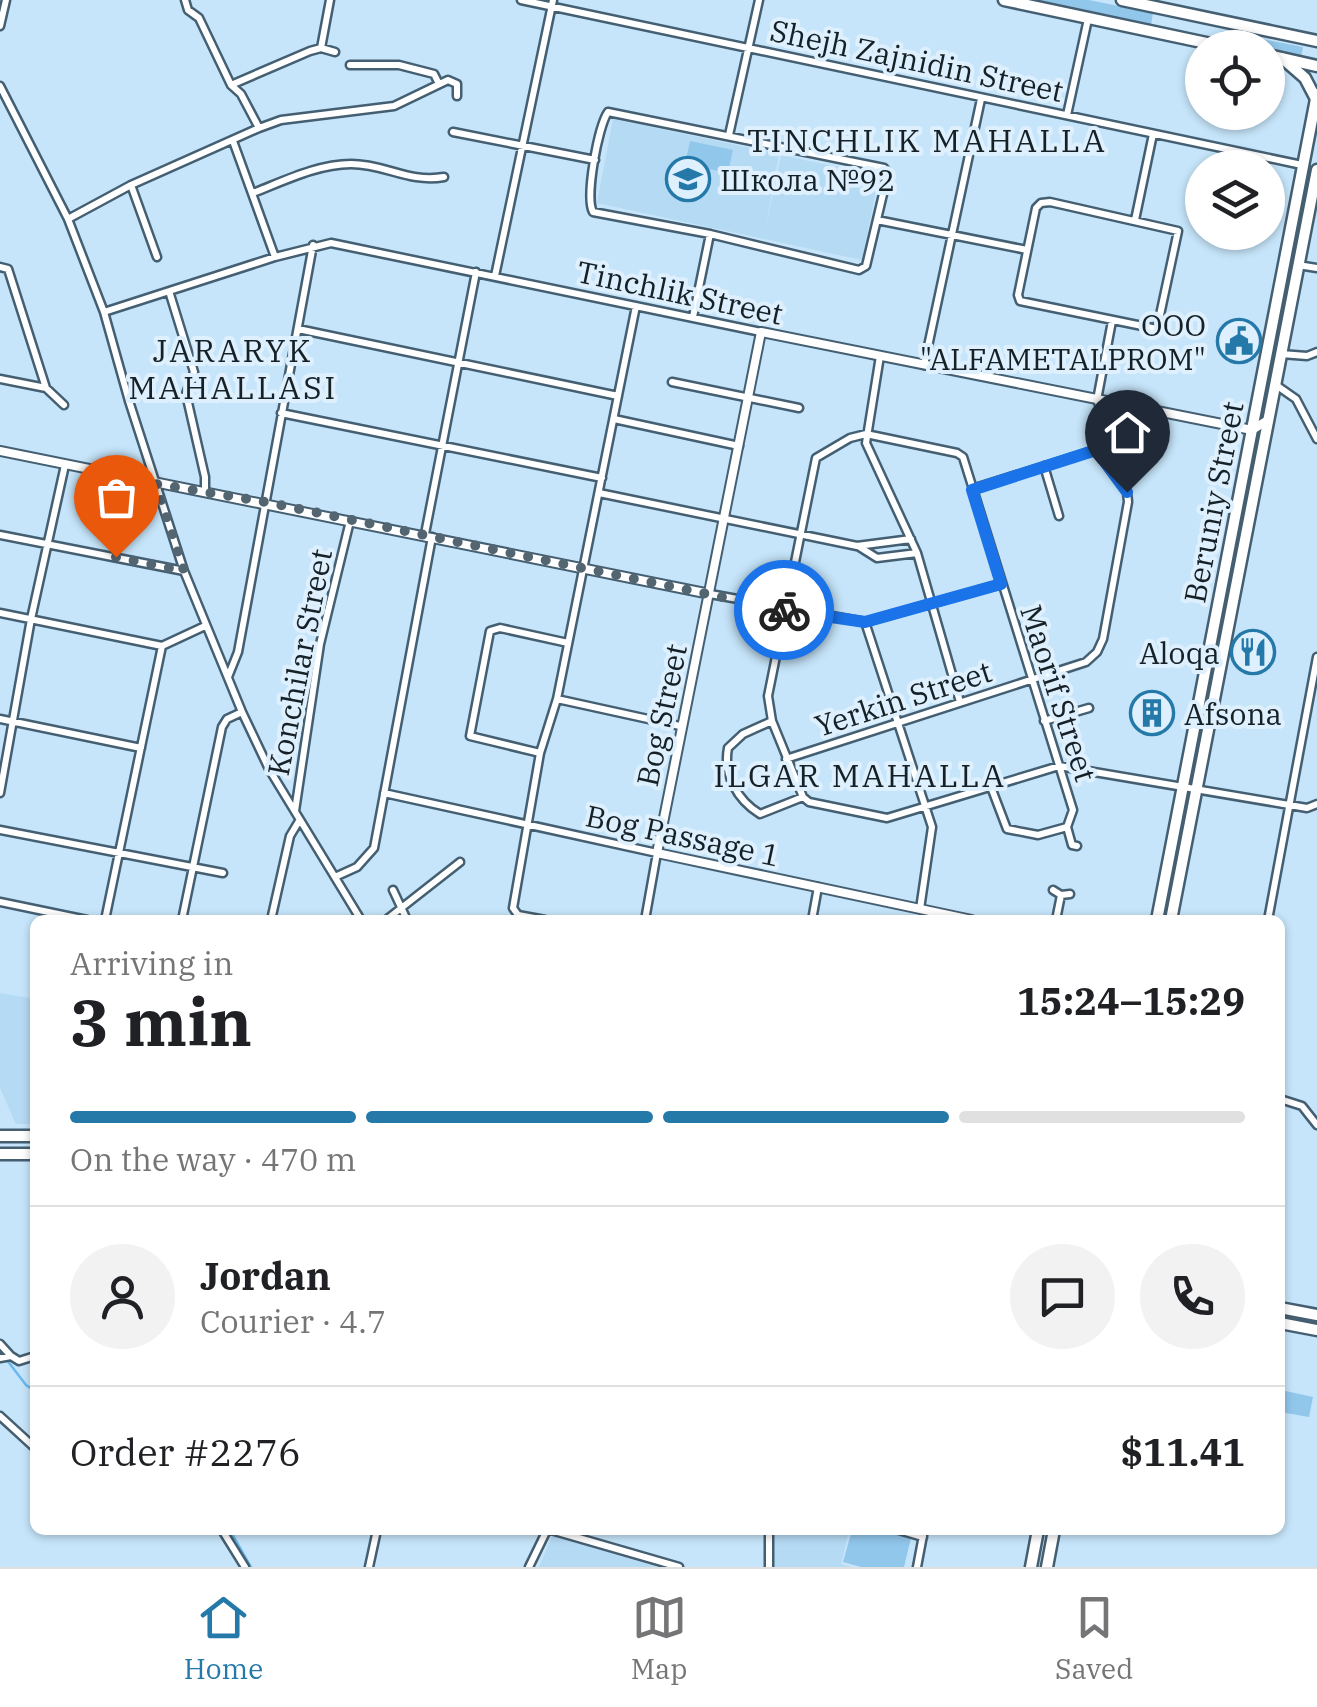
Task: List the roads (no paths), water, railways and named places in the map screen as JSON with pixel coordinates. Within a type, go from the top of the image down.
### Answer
[{"type":"main road","points":[[1004,0],[1185,38]]},
{"type":"main road","points":[[1122,0],[1317,41]]},
{"type":"main road","points":[[1152,31],[1160,20],[1157,7]]},
{"type":"main road","points":[[1285,59],[1317,66]]},
{"type":"main road","points":[[1285,60],[1306,78],[1316,97]]},
{"type":"main road","name":"Beruniy Street","points":[[1158,915],[1316,97]]},
{"type":"main road","name":"Beruniy Street","points":[[1172,915],[1317,170]]},
{"type":"main road","points":[[0,1136],[30,1136]]},
{"type":"main road","points":[[0,1154],[30,1154]]},
{"type":"main road","points":[[1285,1309],[1312,1314],[1311,1329],[1285,1324]]},
{"type":"main road","points":[[1031,1567],[1037,1535]]},
{"type":"main road","points":[[1047,1567],[1053,1535]]},
{"type":"street","points":[[0,26],[6,0]]},
{"type":"street","points":[[185,0],[188,10],[199,18],[231,85],[241,94],[259,128]]},
{"type":"street","points":[[321,48],[330,0]]},
{"type":"street","name":"Shejh Zajnidin Street","points":[[521,0],[552,3],[1304,166]]},
{"type":"street","points":[[729,136],[759,0]]},
{"type":"street","points":[[495,276],[552,3]]},
{"type":"street","points":[[1067,116],[1088,18]]},
{"type":"street","points":[[231,85],[321,48],[335,52]]},
{"type":"street","points":[[350,66],[399,66],[434,74],[439,84]]},
{"type":"street","points":[[68,218],[282,120],[394,106],[448,80],[456,82],[457,96]]},
{"type":"street","points":[[0,86],[68,218],[104,312],[184,571],[242,712],[269,769],[358,915]]},
{"type":"street","points":[[924,365],[980,98]]},
{"type":"street","points":[[608,112],[884,168],[888,173],[866,266],[860,270],[710,234],[594,212],[589,206],[595,160],[608,112]]},
{"type":"street","points":[[453,132],[595,160]]},
{"type":"street","points":[[1134,220],[1154,134]]},
{"type":"street","points":[[234,141],[275,257]]},
{"type":"street","points":[[253,193],[320,169],[352,164],[416,180],[444,177]]},
{"type":"street","points":[[131,186],[158,257]]},
{"type":"street","points":[[1042,203],[1178,231],[1159,327],[1020,301],[1027,250],[1036,208],[1042,203]]},
{"type":"street","points":[[878,220],[1027,250]]},
{"type":"street","points":[[693,317],[710,234]]},
{"type":"street","points":[[228,676],[238,652],[313,245]]},
{"type":"street","name":"Tinchlik Street","points":[[104,312],[313,245],[352,247],[1252,430]]},
{"type":"street","points":[[1298,266],[1317,268]]},
{"type":"street","points":[[0,267],[8,269],[46,388],[64,406]]},
{"type":"street","points":[[335,877],[370,856],[374,848],[429,535],[440,446],[476,272]]},
{"type":"street","points":[[169,291],[194,372],[186,394],[206,477],[205,492]]},
{"type":"street","points":[[526,915],[514,912],[540,753],[557,699],[636,306]]},
{"type":"street","points":[[972,490],[1096,450],[1102,412],[1097,400],[1112,320]]},
{"type":"street","points":[[298,329],[618,396]]},
{"type":"street","name":"Bog Street","points":[[645,915],[762,332]]},
{"type":"street","points":[[1281,354],[1308,356],[1317,352]]},
{"type":"street","points":[[880,356],[866,443],[911,539],[960,702]]},
{"type":"street","points":[[0,379],[46,388]]},
{"type":"street","points":[[672,382],[798,408]]},
{"type":"street","points":[[1275,385],[1296,399],[1317,439]]},
{"type":"street","points":[[281,413],[602,478]]},
{"type":"street","points":[[614,419],[739,446]]},
{"type":"street","points":[[1262,454],[1252,430],[1268,420]]},
{"type":"street","points":[[866,434],[850,438],[816,458],[768,696],[772,721],[802,797],[809,802],[887,818],[1059,766],[1307,808],[1317,804]]},
{"type":"street","name":"Maorif Street","points":[[866,434],[961,454],[1072,810],[1067,827],[1038,835],[1006,829],[991,786]]},
{"type":"street","name":"Yerkin Street","points":[[786,758],[1031,681],[1086,662],[1097,652],[1103,639],[1128,502],[1127,492],[1096,450]]},
{"type":"street","name":"Maorif Street","points":[[0,451],[787,610],[865,622],[1001,584]]},
{"type":"street","points":[[0,793],[65,465]]},
{"type":"street","points":[[1044,466],[1060,516]]},
{"type":"street","points":[[599,493],[857,546],[911,539]]},
{"type":"street","name":"Konchilar Street","points":[[272,915],[297,817],[320,644],[350,521]]},
{"type":"street","points":[[0,535],[184,571]]},
{"type":"street","points":[[857,546],[877,558],[916,553]]},
{"type":"street","points":[[0,613],[162,646],[205,626]]},
{"type":"street","points":[[865,622],[932,835],[920,909]]},
{"type":"street","points":[[540,753],[470,736],[490,631],[500,628],[568,644]]},
{"type":"street","points":[[106,915],[162,646]]},
{"type":"street","points":[[1269,915],[1317,657]]},
{"type":"street","points":[[557,699],[680,726]]},
{"type":"street","points":[[1044,721],[1089,708]]},
{"type":"street","points":[[183,915],[222,728],[226,719],[242,712]]},
{"type":"street","points":[[0,719],[141,748]]},
{"type":"street","points":[[772,721],[743,734],[728,748],[726,764],[730,777],[746,803],[760,814],[802,797]]},
{"type":"street","name":"Bog Passage 1","points":[[384,793],[948,915]]},
{"type":"street","points":[[1067,827],[1072,845],[1078,846]]},
{"type":"street","points":[[0,830],[223,873]]},
{"type":"street","points":[[392,915],[460,862]]},
{"type":"street","points":[[813,915],[818,886]]},
{"type":"street","points":[[393,890],[405,915]]},
{"type":"street","points":[[1057,915],[1061,893]]},
{"type":"street","points":[[0,902],[63,915]]},
{"type":"street","points":[[1285,1101],[1302,1106],[1317,1125]]},
{"type":"street","points":[[0,1344],[20,1361],[30,1358]]},
{"type":"street","points":[[0,1358],[11,1356]]},
{"type":"street","points":[[0,1416],[30,1443]]},
{"type":"street","points":[[225,1535],[245,1567]]},
{"type":"street","points":[[370,1567],[376,1535]]},
{"type":"street","points":[[529,1567],[547,1535]]},
{"type":"street","points":[[567,1535],[675,1567]]},
{"type":"street","points":[[769,1535],[769,1567]]},
{"type":"street","points":[[918,1567],[924,1535]]},
{"type":"waterway","points":[[0,1351],[30,1388]]},
{"type":"waterway","points":[[233,1535],[251,1567]]},
{"type":"place","name":"Школа №92","points":[[688,179]]},
{"type":"place","name":"OOO \"ALFAMETALPROM\"","points":[[1239,341]]},
{"type":"place","name":"Aloqa","points":[[1253,652]]},
{"type":"place","name":"Afsona","points":[[1152,713]]},
{"type":"district","name":"TINCHLIK MAHALLA","points":[[927,140]]},
{"type":"district","name":"JARARYK MAHALLASI","points":[[233,368]]},
{"type":"district","name":"ILGAR MAHALLA","points":[[860,775]]}]
